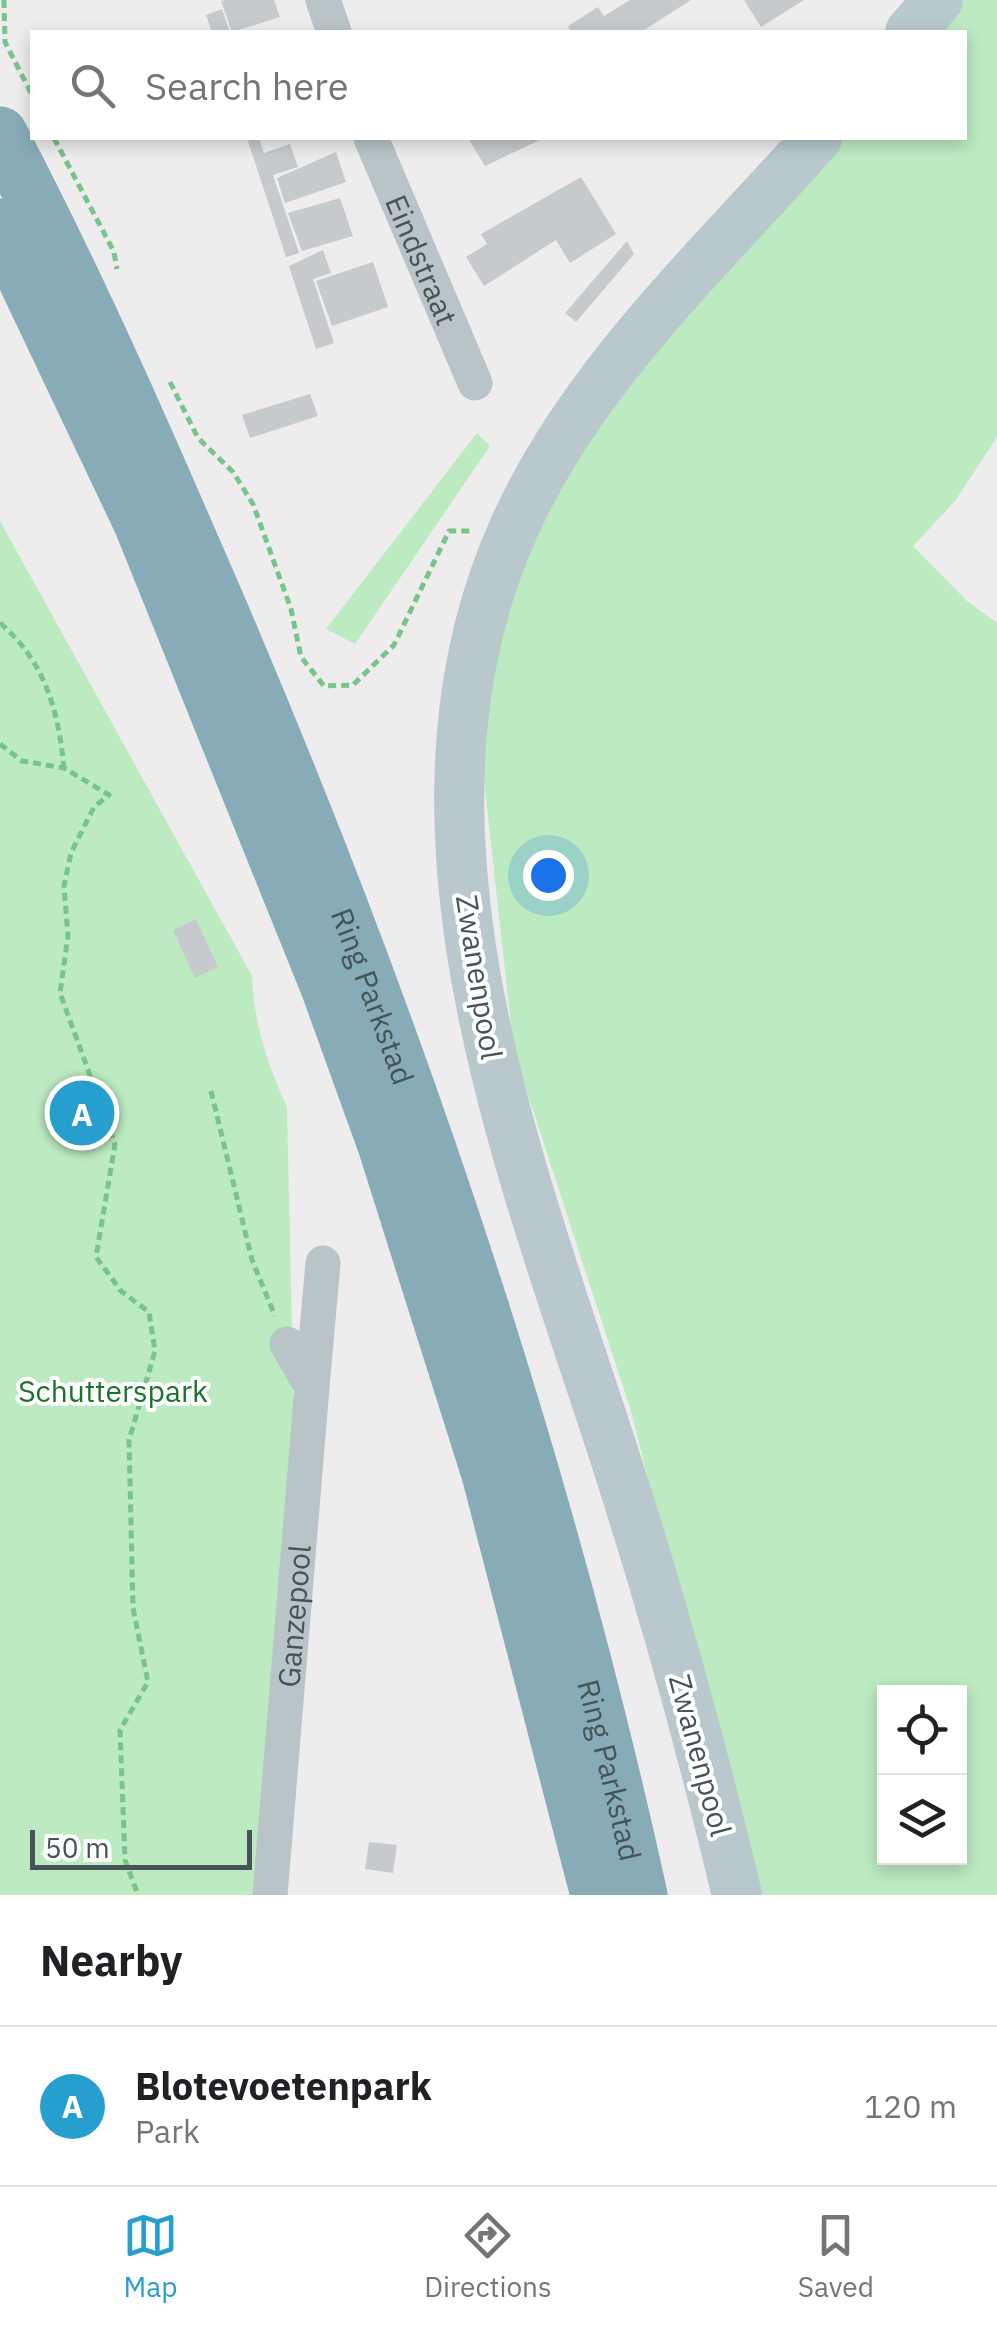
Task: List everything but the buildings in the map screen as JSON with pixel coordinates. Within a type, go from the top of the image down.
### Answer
[{"type":"highway","name":"Ring Parkstad","points":[[0,134],[155,458],[278,744],[422,1120],[557,1557],[640,1895]]},
{"type":"highway","name":"Ring Parkstad","points":[[0,226],[141,524],[328,987],[373,1110],[479,1439],[531,1621],[598,1895]]},
{"type":"street","points":[[323,0],[333,30]]},
{"type":"street","points":[[912,30],[938,0]]},
{"type":"street","name":"Eindstraat","points":[[372,140],[475,383]]},
{"type":"street","name":"Zwanenpool","points":[[737,1895],[656,1587],[515,1148],[486,1034],[464,872],[460,800],[474,661],[493,580],[538,480],[590,396],[815,140]]},
{"type":"street","name":"Ganzepool","points":[[270,1895],[324,1263]]},
{"type":"street","points":[[287,1344],[312,1387]]},
{"type":"path","points":[[4,0],[5,42],[30,91]]},
{"type":"path","points":[[55,140],[114,252],[117,271]]},
{"type":"path","points":[[163,370],[198,438],[234,472],[253,504],[291,610],[302,657],[324,686],[352,685],[394,645],[449,531],[462,528],[480,533]]},
{"type":"path","points":[[0,623],[24,644],[46,679],[60,729],[64,768]]},
{"type":"path","points":[[0,744],[22,761],[64,768],[109,794],[94,806],[71,853],[64,886],[68,936],[60,993],[115,1144],[96,1257],[121,1291],[149,1312],[155,1351],[130,1440],[132,1608],[148,1682],[120,1730],[125,1860],[138,1895]]},
{"type":"path","points":[[211,1091],[252,1260],[287,1344]]},
{"type":"green space","points":[[964,0],[997,0],[997,437],[955,501],[913,546],[967,601],[997,623],[997,1895],[755,1895],[630,1408],[514,1052],[480,744],[500,617],[562,474],[625,388],[840,140],[967,140],[967,30],[937,30]]},
{"type":"green space","points":[[477,433],[490,446],[355,644],[326,629]]},
{"type":"green space","name":"Schutterspark","points":[[0,521],[252,976],[263,1043],[287,1107],[294,1424],[257,1895],[0,1895]]},
{"type":"place","name":"Blotevoetenpark","points":[[82,1113]]}]
